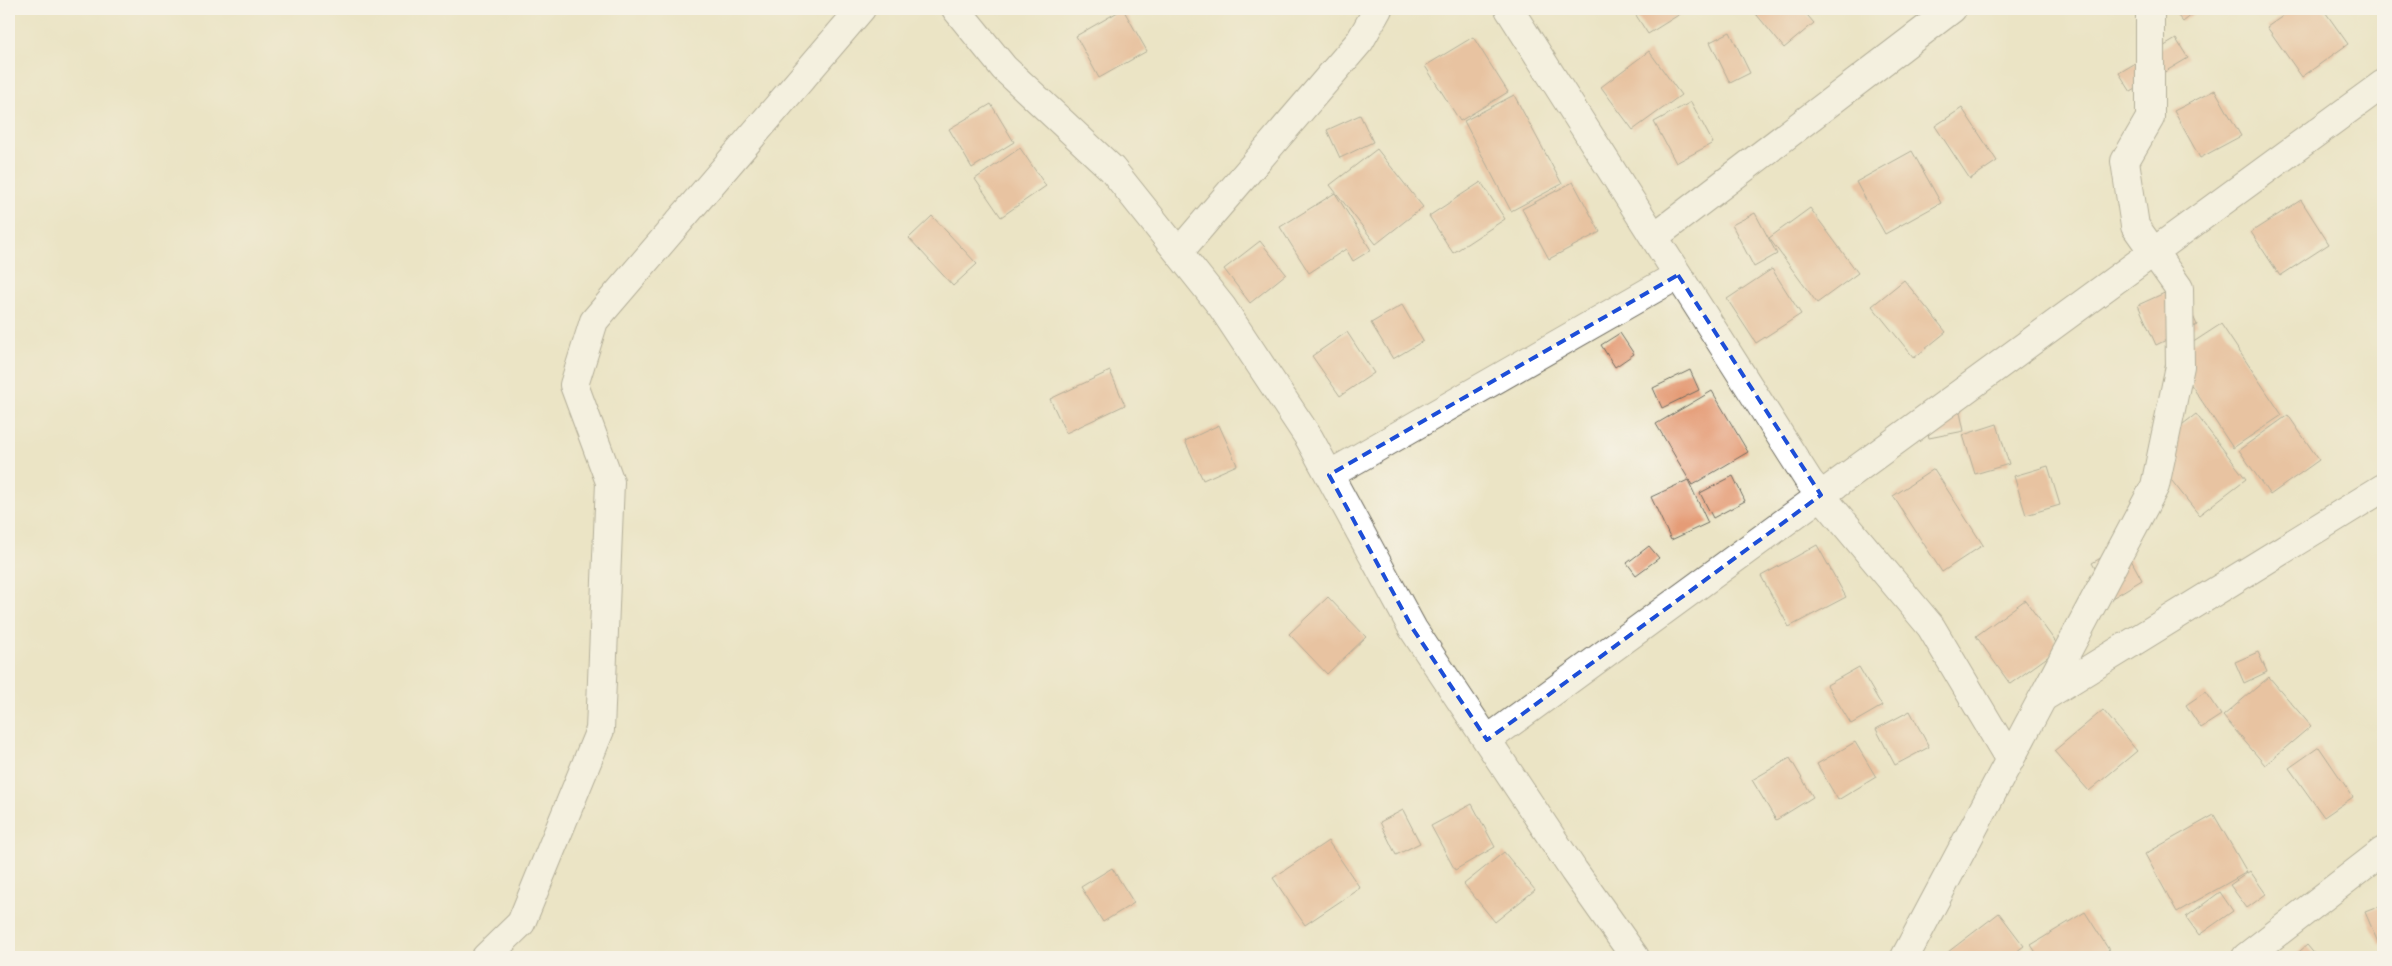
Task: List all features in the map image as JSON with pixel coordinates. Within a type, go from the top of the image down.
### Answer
[{"type":"street","points":[[486,957],[520,923],[600,730],[610,482],[574,385],[594,321],[861,9]]},
{"type":"street","points":[[956,9],[1004,68],[1112,169],[1222,307],[1309,438],[1413,629],[1635,957]]},
{"type":"street","points":[[1178,252],[1360,41],[1378,9]]},
{"type":"street","points":[[1654,237],[1952,9]]},
{"type":"street","points":[[1904,957],[2155,486],[2180,366],[2178,288],[2135,226],[2125,160],[2150,118],[2150,9]]},
{"type":"street","points":[[1511,10],[1809,481],[1931,627],[2010,760]]},
{"type":"street","points":[[1487,740],[2383,84]]},
{"type":"street","points":[[1329,475],[1678,275]]},
{"type":"street","points":[[2044,697],[2383,488]]},
{"type":"street","points":[[2246,957],[2383,851]]},
{"type":"highlighted area","points":[[1678,275],[1821,495],[1487,740],[1413,629],[1329,475]]},
{"type":"building","points":[[1123,9],[1147,51],[1099,78],[1076,36]]},
{"type":"building","points":[[1632,9],[1688,9],[1648,34]]},
{"type":"building","points":[[1752,9],[1802,9],[1814,23],[1784,48]]},
{"type":"building","points":[[2172,9],[2199,9],[2183,22]]},
{"type":"building","points":[[2293,9],[2323,9],[2348,44],[2302,77],[2267,27]]},
{"type":"building","points":[[1730,32],[1750,73],[1730,83],[1710,42]]},
{"type":"building","points":[[1473,37],[1508,92],[1460,121],[1425,66]]},
{"type":"building","points":[[2176,39],[2188,58],[2131,92],[2119,73]]},
{"type":"building","points":[[1649,51],[1681,95],[1633,130],[1601,87]]},
{"type":"building","points":[[2215,90],[2241,136],[2200,158],[2174,111]]},
{"type":"building","points":[[1514,95],[1562,184],[1511,211],[1464,121]]},
{"type":"building","points":[[1691,102],[1713,143],[1676,163],[1654,122]]},
{"type":"building","points":[[991,104],[1014,142],[972,168],[949,129]]},
{"type":"building","points":[[1962,108],[1997,161],[1970,179],[1935,126]]},
{"type":"building","points":[[1360,115],[1373,142],[1340,158],[1327,130]]},
{"type":"building","points":[[1020,148],[1046,186],[1001,217],[975,179]]},
{"type":"building","points":[[1377,149],[1423,207],[1376,244],[1330,185]]},
{"type":"building","points":[[1912,151],[1941,203],[1885,234],[1856,182]]},
{"type":"building","points":[[1481,182],[1505,219],[1453,253],[1429,216]]},
{"type":"building","points":[[1573,182],[1600,232],[1549,259],[1522,209]]},
{"type":"building","points":[[1335,193],[1371,250],[1353,261],[1346,249],[1309,273],[1280,227]]},
{"type":"building","points":[[2301,200],[2329,244],[2280,276],[2251,232]]},
{"type":"building","points":[[1810,208],[1858,273],[1817,303],[1769,238]]},
{"type":"building","points":[[1755,213],[1777,254],[1754,267],[1732,225]]},
{"type":"building","points":[[932,216],[977,264],[953,286],[909,238]]},
{"type":"building","points":[[1260,241],[1286,274],[1250,303],[1224,269]]},
{"type":"building","points":[[1772,269],[1801,314],[1756,343],[1727,299]]},
{"type":"building","points":[[1904,280],[1946,332],[1914,358],[1872,306]]},
{"type":"building","points":[[2180,286],[2197,325],[2156,345],[2138,305]]},
{"type":"building","points":[[1402,305],[1423,341],[1393,359],[1371,323]]},
{"type":"building","points":[[2221,324],[2282,415],[2233,448],[2172,356]]},
{"type":"building","points":[[1347,332],[1374,373],[1340,396],[1312,356]]},
{"type":"building","points":[[1620,333],[1634,354],[1615,367],[1601,345]]},
{"type":"building","points":[[1690,370],[1699,390],[1662,408],[1653,388]]},
{"type":"building","points":[[1110,371],[1125,405],[1066,433],[1050,399]]},
{"type":"building","points":[[1712,391],[1748,452],[1692,485],[1656,424]]},
{"type":"building","points":[[1958,403],[1964,431],[1929,438],[1923,411]]},
{"type":"building","points":[[2196,414],[2246,479],[2199,515],[2148,451]]},
{"type":"building","points":[[2288,415],[2319,460],[2270,495],[2239,450]]},
{"type":"building","points":[[1997,424],[2009,464],[1975,474],[1963,435]]},
{"type":"building","points":[[1219,425],[1237,465],[1203,480],[1185,441]]},
{"type":"building","points":[[2048,466],[2060,505],[2026,515],[2014,476]]},
{"type":"building","points":[[1934,469],[1983,545],[1942,572],[1893,496]]},
{"type":"building","points":[[1733,476],[1745,501],[1713,518],[1700,493]]},
{"type":"building","points":[[1688,480],[1708,523],[1671,540],[1651,497]]},
{"type":"building","points":[[1817,545],[1846,597],[1789,627],[1761,576]]},
{"type":"building","points":[[2123,545],[2142,580],[2112,598],[2092,563]]},
{"type":"building","points":[[1649,546],[1659,558],[1636,575],[1627,563]]},
{"type":"building","points":[[1328,597],[1366,637],[1327,674],[1289,634]]},
{"type":"building","points":[[2025,600],[2060,648],[2010,684],[1976,636]]},
{"type":"building","points":[[2258,652],[2267,672],[2244,683],[2235,662]]},
{"type":"building","points":[[1859,667],[1882,706],[1851,724],[1827,685]]},
{"type":"building","points":[[2269,677],[2311,726],[2265,765],[2223,716]]},
{"type":"building","points":[[2205,692],[2221,715],[2201,728],[2186,705]]},
{"type":"building","points":[[2103,710],[2137,751],[2089,791],[2054,751]]},
{"type":"building","points":[[1910,711],[1929,747],[1895,765],[1876,729]]},
{"type":"building","points":[[1855,742],[1876,777],[1838,800],[1817,764]]},
{"type":"building","points":[[2319,747],[2353,797],[2324,817],[2289,768]]},
{"type":"building","points":[[1790,758],[1813,797],[1776,820],[1752,780]]},
{"type":"building","points":[[1472,804],[1495,847],[1455,870],[1431,826]]},
{"type":"building","points":[[1403,810],[1420,843],[1396,855],[1380,822]]},
{"type":"building","points":[[2214,815],[2247,872],[2177,912],[2145,854]]},
{"type":"building","points":[[1328,841],[1360,888],[1305,925],[1273,878]]},
{"type":"building","points":[[1504,852],[1535,890],[1495,922],[1464,884]]},
{"type":"building","points":[[1112,868],[1134,903],[1103,922],[1081,887]]},
{"type":"building","points":[[2250,871],[2266,894],[2247,908],[2230,885]]},
{"type":"building","points":[[2220,892],[2233,911],[2199,935],[2186,917]]},
{"type":"building","points":[[2383,905],[2383,943],[2379,945],[2365,912]]},
{"type":"building","points":[[2085,912],[2109,950],[2097,957],[2039,957],[2031,945]]},
{"type":"building","points":[[1999,913],[2024,946],[2009,957],[1952,957],[1948,952]]},
{"type":"building","points":[[2307,945],[2317,957],[2293,957]]}]
